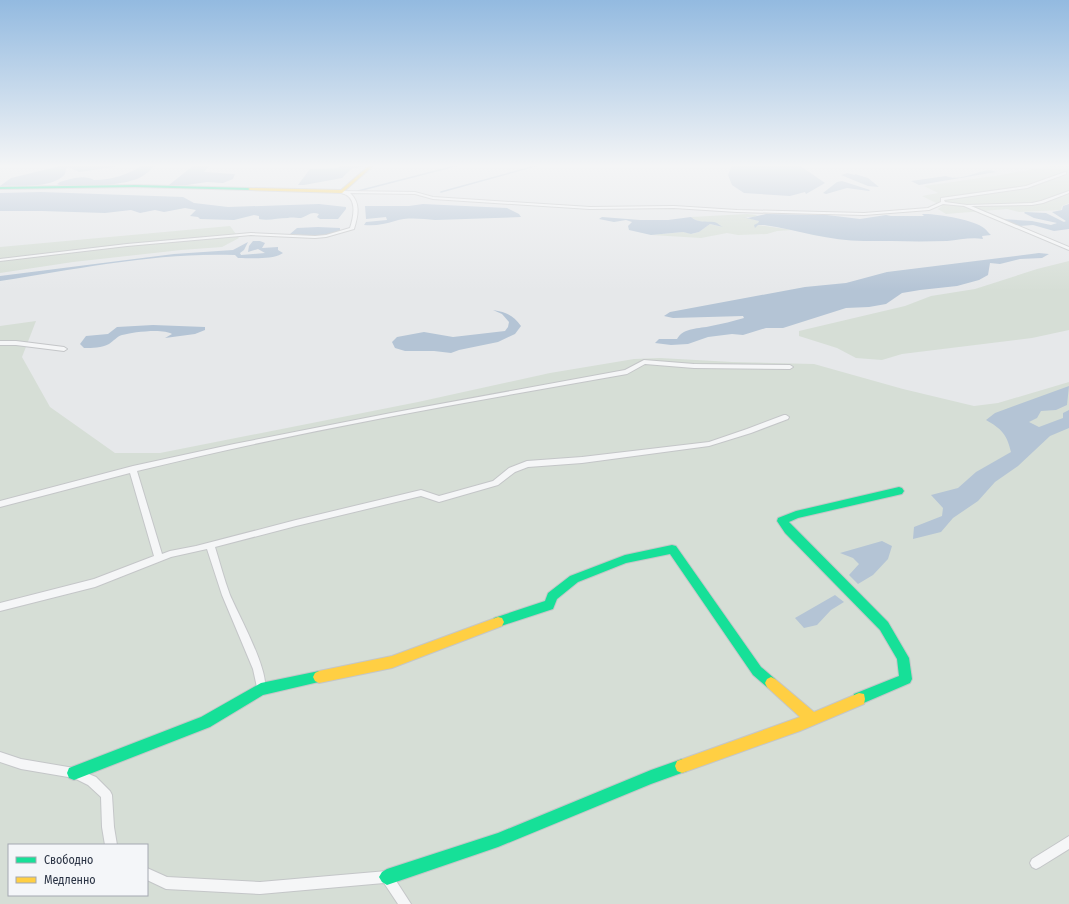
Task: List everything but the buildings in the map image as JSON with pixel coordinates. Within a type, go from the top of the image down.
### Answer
[{"type":"street","points":[[0,260],[127,245],[251,234],[315,237],[326,236],[352,229],[355,207]]},
{"type":"street","points":[[581,207],[658,207]]},
{"type":"street","points":[[677,207],[737,211],[864,214],[929,209],[933,207]]},
{"type":"street","points":[[968,207],[1069,249]]},
{"type":"street","points":[[0,343],[16,343],[64,349]]},
{"type":"street","points":[[0,504],[133,469],[330,426],[627,372],[644,362],[694,366],[790,367]]},
{"type":"street","points":[[0,607],[95,583],[170,554],[422,493],[439,499],[495,484],[512,470],[527,464],[582,460],[708,444],[786,417]]},
{"type":"street","points":[[133,469],[159,558]]},
{"type":"street","points":[[148,874],[166,883],[260,888],[387,877],[498,840],[651,777],[812,719],[906,679],[903,658],[884,626],[789,530],[782,521],[796,515],[899,491]]},
{"type":"street","points":[[210,545],[226,595],[258,668],[261,689]]},
{"type":"street","points":[[74,773],[205,722],[261,689],[392,662],[514,616],[550,605],[552,596],[574,579],[610,564],[625,558],[672,549],[758,671],[812,719]]},
{"type":"street","points":[[0,757],[21,764],[74,773],[92,781],[106,795],[111,844]]},
{"type":"street","points":[[1036,863],[1069,842]]},
{"type":"street","points":[[387,877],[405,904]]},
{"type":"shaded area","points":[[940,207],[1062,207],[1061,210],[1019,212],[1007,209],[946,214],[938,209]]},
{"type":"shaded area","points":[[747,214],[757,215],[755,217],[744,217],[759,221],[758,225],[792,230],[777,231],[767,234],[738,235],[727,233],[701,238],[651,235],[683,232],[692,234],[699,232],[710,224],[722,227],[715,224],[698,221],[691,217]]},
{"type":"shaded area","points":[[230,226],[239,238],[222,247],[73,262],[0,273],[0,247]]},
{"type":"shaded area","points":[[1069,261],[1069,330],[1032,338],[902,354],[882,360],[856,358],[837,348],[799,336],[799,331],[905,306],[931,296],[975,289],[1037,269]]},
{"type":"shaded area","points":[[36,321],[22,357],[50,407],[115,453],[160,453],[418,402],[550,373],[634,359],[660,358],[814,364],[903,389],[974,406],[998,403],[1069,382],[1069,904],[0,904],[0,326]]},
{"type":"water","points":[[0,207],[346,207],[338,219],[320,219],[317,217],[319,214],[313,213],[301,218],[270,220],[259,219],[259,216],[254,215],[234,220],[200,219],[198,217],[190,216],[196,210],[185,208],[164,212],[155,210],[140,213],[131,210],[105,213],[0,211]]},
{"type":"water","points":[[365,207],[507,208],[519,214],[521,217],[435,220],[410,219],[364,225],[366,222],[387,220],[386,217],[366,219]]},
{"type":"water","points":[[1063,207],[1069,207],[1069,229],[1054,231],[1033,225],[1019,226],[1001,219],[1032,221],[1051,225],[1057,223],[1034,218],[1024,213],[1046,213],[1064,222],[1066,221],[1052,212],[1062,210]]},
{"type":"water","points":[[766,214],[827,215],[860,219],[886,215],[936,215],[972,222],[984,228],[991,235],[982,236],[983,239],[970,238],[947,241],[851,241],[764,225],[758,225],[755,228],[754,225],[759,221],[742,217],[748,218]]},
{"type":"water","points":[[602,217],[640,220],[668,220],[691,217],[699,221],[715,222],[723,227],[710,224],[699,232],[691,234],[683,232],[651,235],[629,230],[628,226],[632,222],[626,220],[614,222],[599,219]]},
{"type":"water","points":[[297,228],[340,228],[340,232],[317,236],[290,234]]},
{"type":"water","points":[[253,241],[265,243],[262,248],[278,247],[278,250],[283,253],[274,257],[262,258],[238,258],[235,255],[176,256],[117,262],[0,281],[0,276],[174,254],[233,250],[248,242],[244,250],[240,253],[241,255],[265,253],[258,249],[248,252],[249,246]]},
{"type":"water","points":[[1039,253],[1049,254],[1042,258],[1020,259],[1000,264],[990,263],[988,275],[979,280],[957,286],[902,293],[886,304],[869,307],[846,308],[783,328],[766,328],[743,335],[732,334],[708,337],[688,344],[671,345],[655,343],[659,339],[677,339],[688,330],[744,318],[743,316],[673,318],[664,316],[670,312],[805,287],[846,283],[887,272]]},
{"type":"water","points":[[493,310],[509,315],[518,322],[521,326],[515,334],[498,342],[451,353],[434,351],[405,351],[395,348],[392,342],[397,337],[424,332],[453,337],[505,331],[509,322],[502,314]]},
{"type":"water","points":[[153,325],[205,327],[205,330],[195,334],[165,338],[172,334],[162,331],[133,333],[122,335],[109,344],[94,348],[84,348],[80,344],[86,336],[108,334],[117,327]]},
{"type":"water","points":[[1069,386],[1067,405],[1056,410],[1041,411],[1037,418],[1029,422],[1039,427],[1063,418],[1063,413],[1069,410],[1069,428],[1050,436],[1018,466],[995,482],[978,501],[953,518],[941,532],[913,539],[914,527],[942,516],[943,508],[931,495],[958,488],[976,472],[1011,452],[1008,441],[1003,433],[996,426],[986,420],[995,413]]},
{"type":"water","points":[[882,541],[892,546],[888,559],[873,575],[858,584],[849,575],[859,564],[853,558],[840,553]]},
{"type":"water","points":[[835,595],[844,602],[831,610],[817,625],[804,628],[795,618]]},
{"type":"traffic: fast","points":[[859,699],[906,679],[903,658],[884,626],[789,530],[782,521],[796,515],[899,491]]},
{"type":"traffic: fast","points":[[498,622],[549,605],[552,596],[574,579],[625,559],[672,549],[757,671],[771,683]]},
{"type":"traffic: fast","points":[[74,773],[205,722],[261,689],[319,677]]},
{"type":"traffic: fast","points":[[387,877],[498,840],[651,777],[682,766]]},
{"type":"traffic: slow","points":[[319,677],[392,662],[498,622]]},
{"type":"traffic: slow","points":[[771,683],[812,719]]},
{"type":"traffic: slow","points":[[682,766],[800,724],[859,699]]}]
